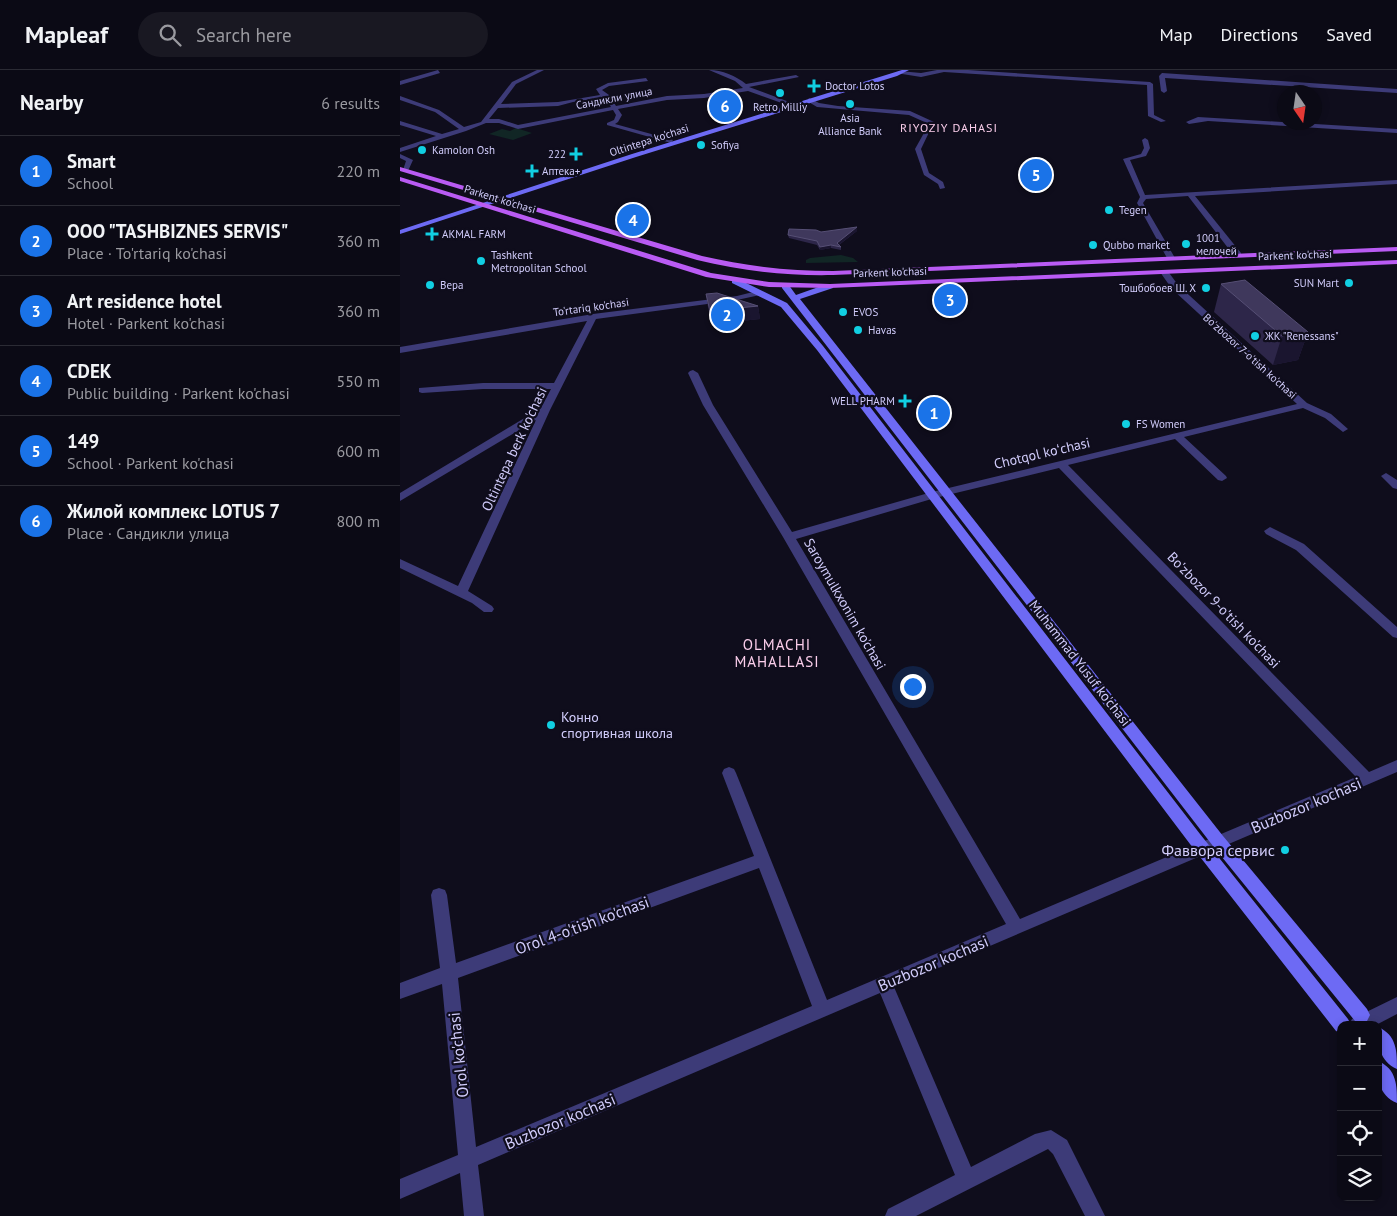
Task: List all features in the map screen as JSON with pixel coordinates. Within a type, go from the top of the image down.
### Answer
[{"type":"main road","name":"Parkent ko'chasi","points":[[403,169],[700,258],[733,265],[791,272],[833,273],[1397,249]]},
{"type":"main road","name":"Parkent ko'chasi","points":[[400,179],[709,275],[735,281],[785,286],[830,286],[1397,262]]},
{"type":"street","points":[[400,83],[437,73],[424,70]]},
{"type":"street","points":[[400,150],[464,130],[485,121],[514,83],[541,70]]},
{"type":"street","points":[[712,70],[737,80],[747,88],[790,104]]},
{"type":"street","points":[[902,71],[921,75],[944,70],[1150,84],[1151,116],[1163,121]]},
{"type":"street","name":"Oltintepa ko'chasi","points":[[400,230],[638,153],[902,71]]},
{"type":"street","points":[[1164,91],[1162,75],[1397,91]]},
{"type":"street","name":"Сандикли улица","points":[[485,121],[499,121],[518,127],[614,107],[667,98],[704,96],[796,77]]},
{"type":"street","points":[[646,80],[608,85],[599,89],[602,94],[607,96],[619,115],[616,121],[609,124],[673,142]]},
{"type":"street","points":[[495,106],[558,104],[573,100],[607,96]]},
{"type":"street","points":[[400,98],[437,111],[464,130]]},
{"type":"street","points":[[807,100],[838,108],[910,113],[932,124],[918,149],[926,174],[941,183],[942,188]]},
{"type":"street","name":"Oltintepa ko'chasi","points":[[673,142],[807,100]]},
{"type":"street","points":[[1189,122],[1198,119],[1208,119],[1397,131]]},
{"type":"street","points":[[400,123],[441,136]]},
{"type":"street","points":[[1143,197],[1126,159],[1144,155],[1147,148],[1145,140]]},
{"type":"street","points":[[400,156],[410,160],[403,169]]},
{"type":"street","points":[[1143,197],[1397,182]]},
{"type":"street","points":[[1190,194],[1238,255]]},
{"type":"street","points":[[1143,197],[1140,203],[1171,258]]},
{"type":"street","points":[[784,305],[785,286],[791,272]]},
{"type":"street","name":"Bo'zbozor 7-o'tish ko'chasi","points":[[1164,272],[1175,287],[1304,405],[1328,416],[1343,429]]},
{"type":"street","name":"Muhammad Yusuf ko'chasi","points":[[735,281],[784,305],[820,348],[1202,848],[1339,1021]]},
{"type":"street","name":"Muhammad Yusuf ko'chasi","points":[[785,286],[947,491],[1218,841],[1363,1021]]},
{"type":"street","name":"To'rtariq ko'chasi","points":[[400,350],[593,317],[737,298],[785,286]]},
{"type":"street","points":[[796,298],[830,286]]},
{"type":"street","name":"Oltintepa berk ko'chasi","points":[[461,593],[546,410],[593,317]]},
{"type":"street","name":"Saroymulkxonim ko'chasi","points":[[693,373],[708,405],[788,537],[1016,927]]},
{"type":"street","points":[[422,390],[484,386],[559,386]]},
{"type":"street","name":"Chotqol koʻchasi","points":[[788,537],[947,491],[1060,463],[1178,437],[1304,405]]},
{"type":"street","points":[[400,498],[546,410]]},
{"type":"street","points":[[1178,437],[1222,478]]},
{"type":"street","name":"Bo'zbozor 9-o'tish ko'chasi","points":[[1060,463],[1367,779]]},
{"type":"street","points":[[1386,476],[1397,486]]},
{"type":"street","points":[[1270,531],[1300,547],[1397,634]]},
{"type":"street","points":[[400,563],[476,600],[488,609]]},
{"type":"street","name":"Buzbozor kochasi","points":[[400,1189],[1397,766]]},
{"type":"street","points":[[729,773],[822,1009]]},
{"type":"street","name":"Orol 4-o'tish ko'chasi","points":[[400,991],[763,860]]},
{"type":"street","name":"Orol ko'chasi","points":[[439,895],[474,1216]]},
{"type":"street","points":[[884,983],[966,1179]]},
{"type":"street","points":[[1363,1021],[1397,1005]]},
{"type":"street","points":[[1382,1041],[1397,1060]]},
{"type":"street","points":[[1382,1075],[1397,1094]]},
{"type":"street","points":[[895,1216],[1042,1141],[1051,1140],[1060,1147],[1095,1216]]},
{"type":"green space","points":[[516,128],[532,133],[513,140],[489,134],[502,129],[510,131]]},
{"type":"green space","points":[[841,255],[853,258],[858,262],[806,263],[806,260],[810,258]]},
{"type":"building","points":[[857,227],[837,243],[841,247],[831,245],[820,247],[817,241],[788,235],[789,229],[816,230],[821,232]]},
{"type":"building","points":[[1245,280],[1308,332],[1282,336],[1221,284]]},
{"type":"building","points":[[717,293],[758,306],[710,311],[706,294]]},
{"type":"place","name":"Doctor Lotos","points":[[814,86]]},
{"type":"place","name":"Retro Milliy","points":[[780,93]]},
{"type":"place","name":"Asia Alliance Bank","points":[[850,104]]},
{"type":"place","name":"Жилой комплекс LOTUS 7","points":[[725,106]]},
{"type":"place","name":"Sofiya","points":[[701,145]]},
{"type":"place","name":"Kamolon Osh","points":[[422,150]]},
{"type":"place","name":"222","points":[[576,154]]},
{"type":"place","name":"Аптека+","points":[[532,171]]},
{"type":"place","name":"149","points":[[1036,175]]},
{"type":"place","name":"Tegen","points":[[1109,210]]},
{"type":"place","name":"CDEK","points":[[633,220]]},
{"type":"place","name":"AKMAL FARM","points":[[432,234]]},
{"type":"place","name":"1001 мелочей","points":[[1186,244]]},
{"type":"place","name":"Qubbo market","points":[[1093,245]]},
{"type":"place","name":"Tashkent Metropolitan School","points":[[481,261]]},
{"type":"place","name":"SUN Mart","points":[[1349,283]]},
{"type":"place","name":"Вера","points":[[430,285]]},
{"type":"place","name":"Тошбобоев Ш. Х","points":[[1206,288]]},
{"type":"place","name":"Art residence hotel","points":[[950,300]]},
{"type":"place","name":"EVOS","points":[[843,312]]},
{"type":"place","name":"ООО \"TASHBIZNES SERVIS\"","points":[[727,315]]},
{"type":"place","name":"Havas","points":[[858,330]]},
{"type":"place","name":"ЖК \"Renessans\"","points":[[1255,336]]},
{"type":"place","name":"WELL PHARM","points":[[905,401]]},
{"type":"place","name":"Smart","points":[[934,413]]},
{"type":"place","name":"FS Women","points":[[1126,424]]},
{"type":"place","name":"Конно спортивная школа","points":[[551,725]]},
{"type":"place","name":"Фаввора сервис","points":[[1285,850]]},
{"type":"district","name":"RIYOZIY DAHASI","points":[[949,128]]},
{"type":"district","name":"OLMACHI MAHALLASI","points":[[777,654]]}]
